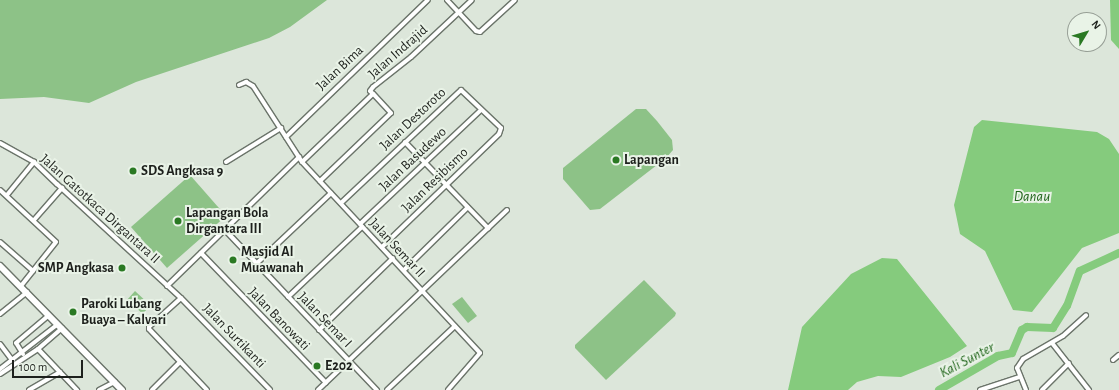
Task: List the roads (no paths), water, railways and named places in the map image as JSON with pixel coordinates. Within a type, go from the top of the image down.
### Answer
[{"type":"main road","points":[[0,266],[122,390]]},
{"type":"street","name":"Jalan Bima","points":[[286,137],[428,0]]},
{"type":"street","points":[[447,0],[480,32],[515,0]]},
{"type":"street","points":[[459,12],[472,0]]},
{"type":"street","name":"Jalan Indrajid","points":[[302,162],[373,94],[370,91],[373,87],[411,58],[459,12]]},
{"type":"street","points":[[167,286],[299,157],[251,84],[246,82],[239,85]]},
{"type":"street","name":"Jalan Destoroto","points":[[341,203],[461,90],[500,128]]},
{"type":"street","points":[[320,181],[391,113],[373,94]]},
{"type":"street","name":"Jalan Basudewo","points":[[288,297],[424,163],[481,110]]},
{"type":"street","points":[[226,162],[281,128]]},
{"type":"street","name":"Jalan Resibismo","points":[[382,247],[499,134],[500,128]]},
{"type":"street","points":[[405,142],[488,228]]},
{"type":"street","name":"Jalan Gatotkaca Dirgantara II","points":[[0,143],[34,162],[181,298]]},
{"type":"street","name":"Jalan Semar II","points":[[299,157],[361,225],[405,269],[423,291],[480,352],[448,390]]},
{"type":"street","points":[[6,195],[34,162]]},
{"type":"street","points":[[34,220],[62,188]]},
{"type":"street","points":[[0,190],[34,220],[56,243],[21,286]]},
{"type":"street","points":[[256,264],[331,193]]},
{"type":"street","points":[[405,269],[468,207]]},
{"type":"street","points":[[318,390],[507,210]]},
{"type":"street","name":"Jalan Semar I","points":[[224,230],[377,390]]},
{"type":"street","points":[[0,242],[33,271]]},
{"type":"street","name":"Jalan Banowati","points":[[201,253],[326,383]]},
{"type":"street","points":[[319,330],[393,258]]},
{"type":"street","points":[[0,314],[27,292]]},
{"type":"street","points":[[181,298],[149,327],[207,390]]},
{"type":"street","name":"Jalan Surtikanti","points":[[181,298],[270,390]]},
{"type":"street","points":[[22,354],[16,343],[48,314]]},
{"type":"street","points":[[1026,390],[1019,377],[1017,368],[1023,359],[1052,342],[1086,315]]},
{"type":"street","points":[[0,374],[38,349],[60,326]]},
{"type":"street","points":[[0,369],[60,326]]},
{"type":"street","points":[[387,390],[455,326]]},
{"type":"street","points":[[1052,342],[1089,390]]},
{"type":"street","points":[[0,344],[12,361]]},
{"type":"street","points":[[38,349],[77,390]]},
{"type":"street","points":[[1113,360],[1119,355]]},
{"type":"street","points":[[152,390],[180,362]]},
{"type":"street","points":[[1042,390],[1069,363]]},
{"type":"street","points":[[29,390],[60,372]]},
{"type":"street","points":[[980,390],[1019,377]]},
{"type":"street","points":[[100,390],[115,382]]},
{"type":"water","points":[[1110,0],[1119,0],[1119,49],[1111,40]]},
{"type":"water","name":"Danau","points":[[982,120],[1097,132],[1109,139],[1119,154],[1119,233],[1082,248],[1032,312],[1013,310],[985,251],[960,234],[954,205],[974,127]]},
{"type":"water","points":[[882,258],[897,259],[967,346],[950,357],[901,377],[878,376],[857,382],[848,390],[788,390],[802,327],[851,274]]},
{"type":"waterway","name":"Kali Sunter","points":[[939,390],[998,356],[1012,353],[1022,330],[1027,327],[1053,328],[1067,306],[1080,271],[1119,253]]},
{"type":"place","name":"Lapangan","points":[[616,160]]},
{"type":"place","name":"SDS Angkasa 9","points":[[133,171]]},
{"type":"place","name":"Lapangan Bola Dirgantara III","points":[[178,221]]},
{"type":"place","name":"Masjid Al Muawanah","points":[[233,260]]},
{"type":"place","name":"SMP Angkasa","points":[[122,268]]},
{"type":"place","name":"Paroki Lubang Buaya – Kalvari","points":[[73,312]]},
{"type":"place","name":"E202","points":[[317,366]]}]
